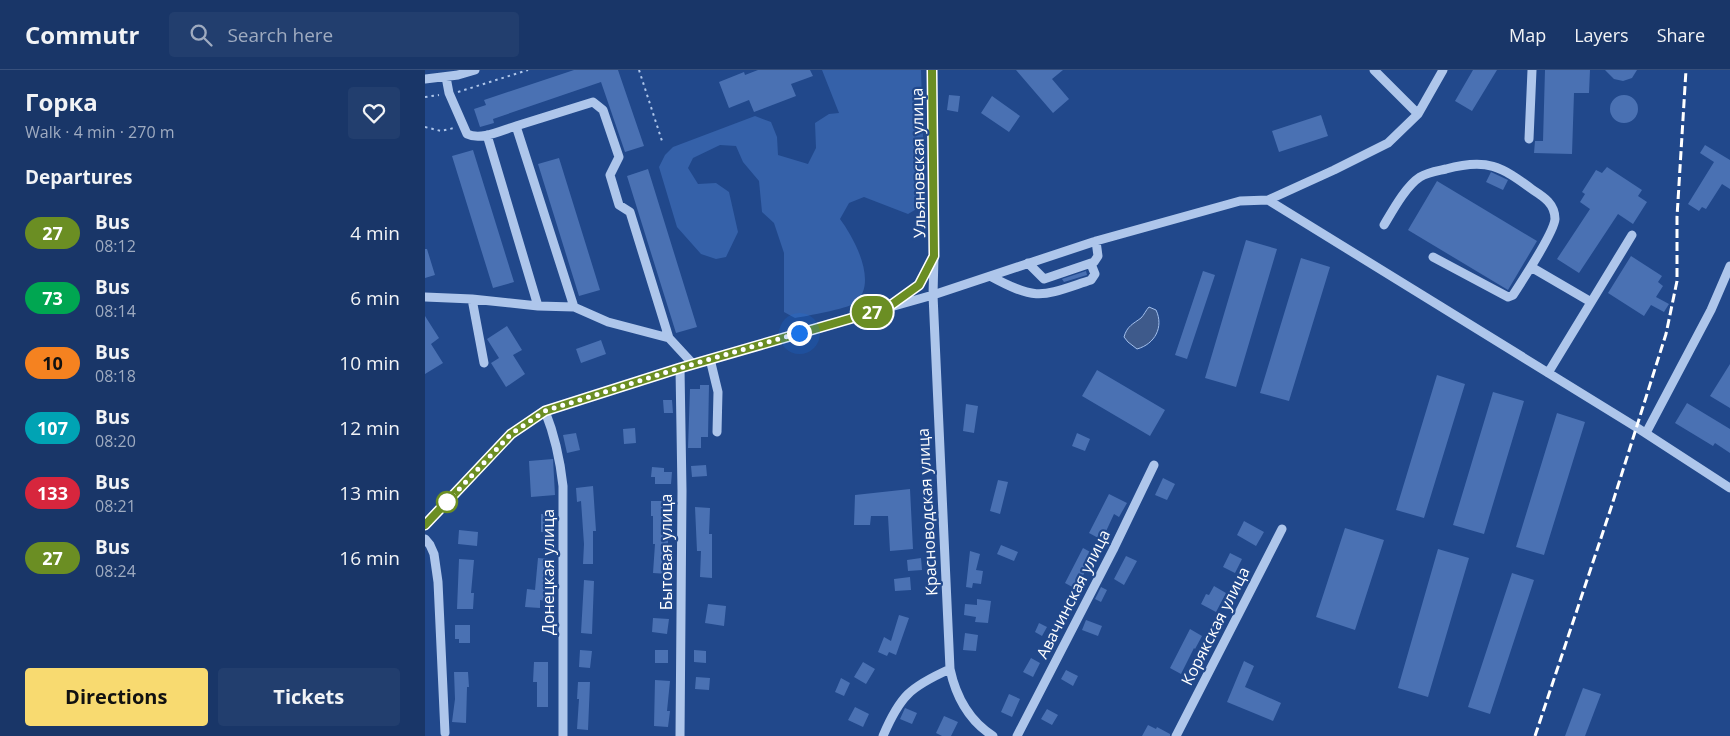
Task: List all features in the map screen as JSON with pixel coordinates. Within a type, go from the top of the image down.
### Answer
[{"type":"street","points":[[425,79],[475,70]]},
{"type":"street","name":"Ульяновская улица","points":[[932,70],[934,256]]},
{"type":"street","points":[[1374,70],[1418,114]]},
{"type":"street","points":[[425,525],[511,434],[545,411],[693,364],[933,295],[1096,241],[1240,200],[1268,200],[1388,143],[1418,114],[1443,70]]},
{"type":"street","points":[[1529,139],[1532,70]]},
{"type":"street","points":[[446,76],[449,93],[467,134],[473,137],[487,135],[593,102],[603,110],[619,157],[610,175],[619,205],[630,212],[669,338],[693,364]]},
{"type":"street","points":[[516,126],[574,307]]},
{"type":"street","points":[[487,135],[538,306]]},
{"type":"street","points":[[1384,225],[1409,186],[1421,176],[1457,166],[1483,163],[1513,175],[1549,201],[1553,208],[1555,220],[1531,268],[1513,295],[1509,297],[1433,257]]},
{"type":"street","points":[[1268,200],[1549,373],[1730,488]]},
{"type":"street","points":[[1549,373],[1632,235]]},
{"type":"street","points":[[1028,263],[1044,279],[1091,264],[1097,260],[1098,256],[1096,241]]},
{"type":"street","points":[[887,308],[919,285],[934,256]]},
{"type":"street","name":"Красноводская улица","points":[[934,256],[933,295],[949,669],[954,688],[965,710],[986,732],[993,736]]},
{"type":"street","points":[[990,276],[1018,290],[1043,294],[1091,280],[1095,274],[1091,264]]},
{"type":"street","points":[[1646,434],[1711,310],[1730,266]]},
{"type":"street","points":[[1531,268],[1591,302]]},
{"type":"street","points":[[425,297],[574,307],[608,322],[669,338]]},
{"type":"street","points":[[472,299],[484,363]]},
{"type":"street","points":[[710,359],[718,392],[717,432]]},
{"type":"street","name":"Бытовая улица","points":[[680,368],[682,491],[681,736]]},
{"type":"street","name":"Донецкая улица","points":[[545,411],[554,432],[560,458],[563,486],[563,736]]},
{"type":"street","name":"Авачинская улица","points":[[1017,736],[1081,615],[1154,465]]},
{"type":"street","name":"Корякская улица","points":[[1176,736],[1281,529]]},
{"type":"street","points":[[425,539],[434,554],[438,582],[445,733]]},
{"type":"street","points":[[883,736],[904,697],[925,680],[949,669]]},
{"type":"path","points":[[425,97],[459,92],[528,70]]},
{"type":"path","points":[[639,70],[662,141]]},
{"type":"path","points":[[425,127],[441,131],[464,126]]},
{"type":"shaded area","points":[[822,70],[921,70],[925,204],[908,214],[864,197],[849,203],[840,219],[852,237],[862,261],[865,284],[862,294],[855,303],[844,308],[795,318],[784,312],[784,253],[774,223],[762,212],[759,181],[743,162],[736,146],[720,145],[693,158],[688,168],[698,184],[716,183],[729,192],[738,232],[726,257],[716,259],[701,254],[677,227],[659,167],[665,155],[673,147],[755,116],[771,122],[777,137],[778,155],[808,164],[816,148],[815,123],[829,114],[839,113]]},
{"type":"shaded area","points":[[1149,307],[1156,310],[1159,323],[1158,328],[1149,343],[1137,349],[1124,337],[1125,333],[1141,318]]},
{"type":"building","points":[[574,70],[618,70],[644,146],[625,152],[601,82],[493,119],[494,123],[480,127],[474,109],[486,105],[484,100]]},
{"type":"building","points":[[758,70],[810,70],[813,76],[791,84],[796,96],[754,112],[749,100],[729,108],[719,82],[744,72],[745,75]]},
{"type":"building","points":[[1016,70],[1063,70],[1052,79],[1069,99],[1053,113]]},
{"type":"building","points":[[1473,70],[1497,70],[1472,111],[1455,101]]},
{"type":"building","points":[[1545,70],[1590,70],[1589,93],[1574,93],[1572,154],[1534,153],[1535,141],[1543,141]]},
{"type":"building","points":[[1605,70],[1637,70],[1632,78],[1623,81],[1614,79]]},
{"type":"building","points":[[949,95],[960,96],[958,112],[947,110]]},
{"type":"building","points":[[1624,95],[1634,99],[1638,109],[1634,119],[1624,123],[1614,119],[1610,109],[1614,99]]},
{"type":"building","points":[[992,96],[1020,116],[1009,132],[981,113]]},
{"type":"building","points":[[1321,115],[1328,136],[1279,152],[1272,131]]},
{"type":"building","points":[[1705,145],[1730,160],[1730,189],[1722,184],[1706,209],[1702,207],[1699,211],[1688,204],[1714,162],[1700,153]]},
{"type":"building","points":[[473,150],[514,282],[493,288],[452,156]]},
{"type":"building","points":[[559,158],[600,290],[579,296],[538,164]]},
{"type":"building","points":[[1607,167],[1642,190],[1638,196],[1647,202],[1633,224],[1618,214],[1579,273],[1557,259],[1590,209],[1580,202],[1585,194],[1582,192],[1596,170],[1602,173]]},
{"type":"building","points":[[648,169],[697,327],[676,333],[627,176]]},
{"type":"building","points":[[1491,172],[1508,180],[1503,190],[1486,182]]},
{"type":"building","points":[[1437,181],[1537,241],[1508,290],[1408,230]]},
{"type":"building","points":[[1246,240],[1277,249],[1236,387],[1205,378]]},
{"type":"building","points":[[425,249],[427,249],[435,275],[425,278]]},
{"type":"building","points":[[1631,256],[1662,276],[1658,282],[1663,286],[1656,297],[1669,304],[1664,312],[1651,305],[1644,316],[1608,293]]},
{"type":"building","points":[[1301,258],[1330,267],[1289,401],[1260,393]]},
{"type":"building","points":[[1086,271],[1087,275],[1064,282],[1062,279]]},
{"type":"building","points":[[1203,271],[1215,275],[1187,359],[1175,355]]},
{"type":"building","points":[[425,316],[439,338],[431,344],[443,363],[425,374]]},
{"type":"building","points":[[507,326],[522,350],[513,355],[525,374],[506,387],[491,363],[499,358],[487,339]]},
{"type":"building","points":[[601,340],[606,354],[581,363],[576,349]]},
{"type":"building","points":[[1730,364],[1730,408],[1710,396]]},
{"type":"building","points":[[1097,370],[1165,410],[1150,436],[1082,396]]},
{"type":"building","points":[[1437,375],[1465,384],[1424,518],[1396,510]]},
{"type":"building","points":[[700,385],[709,385],[708,437],[701,437],[701,448],[688,448],[690,389],[700,389]]},
{"type":"building","points":[[1493,392],[1524,401],[1484,534],[1453,525]]},
{"type":"building","points":[[663,400],[672,400],[673,413],[664,413]]},
{"type":"building","points":[[1687,403],[1730,429],[1730,453],[1715,443],[1713,446],[1675,423]]},
{"type":"building","points":[[966,404],[978,406],[974,433],[963,431]]},
{"type":"building","points":[[1557,413],[1585,422],[1544,555],[1516,547]]},
{"type":"building","points":[[635,428],[636,443],[624,444],[623,429]]},
{"type":"building","points":[[576,433],[580,450],[567,453],[563,435]]},
{"type":"building","points":[[1077,433],[1090,439],[1085,451],[1072,446]]},
{"type":"building","points":[[553,459],[555,495],[531,497],[529,461]]},
{"type":"building","points":[[706,465],[707,476],[692,477],[691,466]]},
{"type":"building","points":[[652,467],[664,468],[664,472],[672,472],[671,484],[655,484],[655,477],[651,477]]},
{"type":"building","points":[[1163,478],[1175,484],[1167,500],[1155,495]]},
{"type":"building","points":[[998,480],[1008,482],[1000,514],[990,511]]},
{"type":"building","points":[[593,486],[596,531],[593,531],[593,564],[583,564],[584,544],[581,501],[577,502],[576,488]]},
{"type":"building","points":[[910,489],[913,549],[890,551],[888,516],[871,516],[870,525],[854,525],[855,495]]},
{"type":"building","points":[[1109,494],[1127,503],[1119,517],[1114,514],[1102,540],[1089,533]]},
{"type":"building","points":[[651,501],[668,501],[668,574],[653,573],[655,544],[653,544]]},
{"type":"building","points":[[695,507],[710,508],[709,534],[712,534],[712,578],[700,577],[701,551],[697,551]]},
{"type":"building","points":[[541,514],[553,514],[552,532],[541,532]]},
{"type":"building","points":[[1244,521],[1264,532],[1256,546],[1237,535]]},
{"type":"building","points":[[1345,528],[1384,540],[1355,630],[1316,617]]},
{"type":"building","points":[[459,530],[478,532],[477,546],[458,544]]},
{"type":"building","points":[[1001,545],[1018,552],[1014,561],[997,554]]},
{"type":"building","points":[[1083,548],[1094,554],[1076,589],[1065,583]]},
{"type":"building","points":[[1438,549],[1469,558],[1428,697],[1398,688]]},
{"type":"building","points":[[970,551],[980,554],[976,570],[983,571],[981,584],[973,583],[972,588],[966,587]]},
{"type":"building","points":[[1230,553],[1242,559],[1235,573],[1223,567]]},
{"type":"building","points":[[1126,556],[1137,561],[1124,585],[1114,579]]},
{"type":"building","points":[[538,558],[549,559],[545,601],[540,600],[540,608],[525,607],[527,589],[535,590]]},
{"type":"building","points":[[921,558],[922,570],[908,571],[907,560]]},
{"type":"building","points":[[459,559],[474,560],[471,593],[474,593],[473,609],[457,609]]},
{"type":"building","points":[[1512,573],[1534,580],[1490,714],[1468,707]]},
{"type":"building","points":[[910,577],[911,590],[895,591],[894,579]]},
{"type":"building","points":[[584,580],[594,581],[592,634],[581,633]]},
{"type":"building","points":[[1214,586],[1226,593],[1216,612],[1201,604],[1206,594],[1209,595]]},
{"type":"building","points":[[1101,587],[1107,590],[1101,602],[1095,599]]},
{"type":"building","points":[[977,599],[991,601],[988,623],[975,622],[976,617],[964,615],[965,604],[977,605]]},
{"type":"building","points":[[708,604],[726,606],[724,626],[705,623]]},
{"type":"building","points":[[899,615],[909,618],[896,655],[889,652],[887,656],[878,652],[884,637],[891,641]]},
{"type":"building","points":[[653,618],[669,619],[667,634],[652,632]]},
{"type":"building","points":[[1086,620],[1102,626],[1098,636],[1082,630]]},
{"type":"building","points":[[1039,623],[1047,627],[1042,636],[1035,632]]},
{"type":"building","points":[[455,625],[470,625],[470,643],[459,643],[459,639],[455,639]]},
{"type":"building","points":[[1190,629],[1202,636],[1181,674],[1170,668]]},
{"type":"building","points":[[965,633],[978,635],[976,651],[963,650]]},
{"type":"building","points":[[580,650],[592,651],[590,668],[579,667]]},
{"type":"building","points":[[655,650],[668,650],[668,663],[655,663]]},
{"type":"building","points":[[694,650],[706,651],[706,663],[694,662]]},
{"type":"building","points":[[1031,658],[1040,663],[1033,677],[1023,672]]},
{"type":"building","points":[[1244,661],[1254,666],[1245,687],[1281,703],[1273,721],[1227,702]]},
{"type":"building","points":[[534,662],[548,662],[548,707],[537,707],[537,682],[533,682]]},
{"type":"building","points":[[863,662],[875,669],[866,684],[854,677]]},
{"type":"building","points":[[1066,670],[1078,676],[1073,686],[1061,679]]},
{"type":"building","points":[[454,672],[468,672],[469,687],[467,687],[466,723],[452,722],[455,699]]},
{"type":"building","points":[[696,677],[710,678],[709,690],[695,689]]},
{"type":"building","points":[[841,678],[850,683],[844,696],[835,692]]},
{"type":"building","points":[[655,680],[670,681],[667,711],[670,711],[668,727],[654,726]]},
{"type":"building","points":[[578,682],[590,682],[588,730],[577,729]]},
{"type":"building","points":[[1583,688],[1601,694],[1585,736],[1565,736]]},
{"type":"building","points":[[1009,694],[1020,699],[1012,717],[1001,712]]},
{"type":"building","points":[[855,707],[869,714],[863,727],[848,720]]},
{"type":"building","points":[[905,708],[917,713],[912,724],[900,719]]},
{"type":"building","points":[[1047,709],[1058,715],[1052,725],[1041,719]]},
{"type":"building","points":[[944,716],[958,722],[951,736],[942,736],[936,733]]},
{"type":"building","points":[[1148,725],[1156,729],[1157,727],[1170,734],[1170,736],[1142,736]]},
{"type":"railway","points":[[1535,736],[1610,511],[1666,334],[1677,281],[1677,217],[1686,70]]},
{"type":"bus line","name":"27","points":[[425,525],[511,434],[545,411],[680,368],[887,308],[919,285],[934,256],[932,70]]},
{"type":"route","points":[[447,502],[511,434],[545,411],[799,333]]}]
